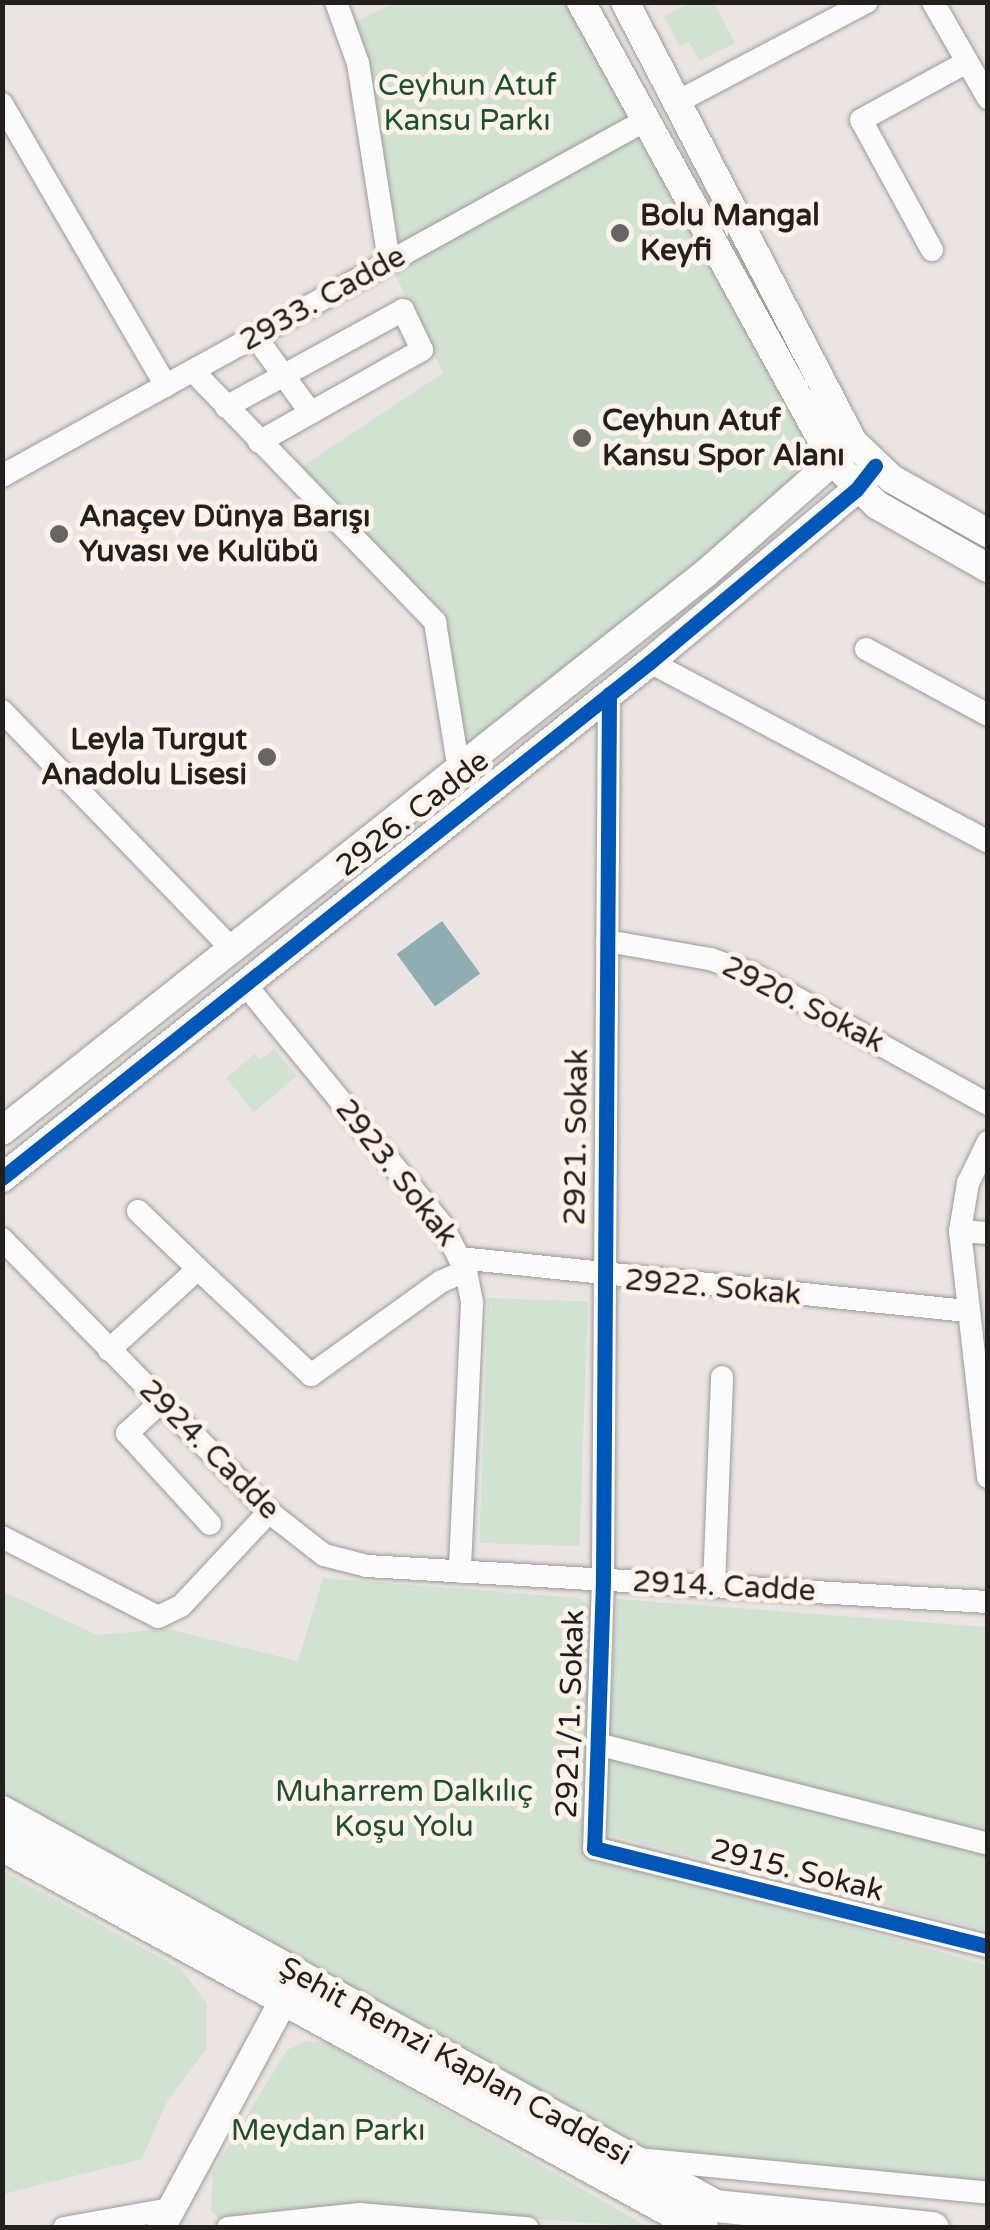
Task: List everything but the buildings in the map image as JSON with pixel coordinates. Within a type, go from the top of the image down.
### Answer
[{"type":"main road","name":"Şehit Remzi Kaplan Caddesi","points":[[2,1812],[290,1989],[702,2228]]},
{"type":"main road","name":"Şehit Remzi Kaplan Caddesi","points":[[2,1845],[633,2158],[732,2211],[934,2228]]},
{"type":"street","points":[[336,2],[358,63],[389,262]]},
{"type":"street","points":[[581,2],[835,464],[856,490],[988,568]]},
{"type":"street","points":[[625,2],[854,443],[874,466],[988,533]]},
{"type":"street","points":[[644,121],[867,2]]},
{"type":"street","points":[[933,2],[988,98]]},
{"type":"street","points":[[932,250],[860,120],[967,62]]},
{"type":"street","points":[[2,104],[166,386]]},
{"type":"street","name":"2933. Cadde","points":[[2,476],[644,121]]},
{"type":"street","points":[[226,407],[403,310],[422,350],[259,442]]},
{"type":"street","points":[[255,336],[310,413]]},
{"type":"street","points":[[192,371],[435,622],[459,771]]},
{"type":"street","name":"2926. Cadde","points":[[2,1132],[459,771],[835,464],[854,443]]},
{"type":"street","name":"2926. Cadde","points":[[2,1178],[650,662],[856,490],[874,466]]},
{"type":"street","points":[[866,649],[988,715]]},
{"type":"street","points":[[650,662],[988,842]]},
{"type":"street","name":"2921. Sokak","points":[[602,1580],[609,694]]},
{"type":"street","points":[[2,711],[233,950]]},
{"type":"street","name":"2920. Sokak","points":[[607,940],[710,958],[754,974],[988,1104]]},
{"type":"street","name":"2923. Sokak","points":[[244,983],[442,1225],[463,1265],[472,1303],[460,1572]]},
{"type":"street","points":[[988,1142],[968,1183],[960,1231],[966,1311],[988,1477]]},
{"type":"street","points":[[138,1211],[312,1375],[463,1265]]},
{"type":"street","points":[[960,1231],[988,1234]]},
{"type":"street","name":"2924. Cadde","points":[[2,1239],[304,1543],[345,1563],[460,1572]]},
{"type":"street","name":"2922. Sokak","points":[[463,1265],[966,1311]]},
{"type":"street","points":[[110,1350],[198,1268]]},
{"type":"street","points":[[714,1587],[722,1378]]},
{"type":"street","points":[[161,1402],[127,1433],[210,1524]]},
{"type":"street","points":[[2,1537],[158,1617],[181,1606],[269,1512]]},
{"type":"street","name":"2914. Cadde","points":[[460,1572],[988,1602]]},
{"type":"street","name":"2921/1. Sokak","points":[[594,1848],[602,1580]]},
{"type":"street","points":[[597,1744],[988,1844]]},
{"type":"street","name":"2915. Sokak","points":[[594,1848],[988,1946]]},
{"type":"street","points":[[64,2228],[166,2218],[290,1989]]},
{"type":"street","points":[[633,2158],[988,2193]]},
{"type":"street","points":[[228,2228],[384,2221],[528,2228]]},
{"type":"green space","name":"Ceyhun Atuf Kansu Spor Alanı","points":[[393,3],[581,3],[835,464],[459,771],[440,637],[291,474],[443,373],[389,262],[348,26]]},
{"type":"green space","points":[[689,3],[714,3],[735,43],[700,61],[689,42],[680,47],[664,16]]},
{"type":"green space","points":[[274,1049],[297,1076],[254,1112],[226,1078],[255,1054],[260,1060]]},
{"type":"green space","points":[[488,1298],[588,1301],[579,1546],[479,1543]]},
{"type":"green space","name":"Muharrem Dalkılıç Koşu Yolu","points":[[323,1578],[578,1598],[591,1606],[585,1853],[987,1965],[987,2184],[647,2151],[3,1800],[2,1591],[97,1635],[168,1629],[298,1661]]},
{"type":"green space","points":[[617,1599],[987,1627],[987,1930],[609,1835],[604,1826]]},
{"type":"green space","points":[[3,1871],[181,1969],[207,2004],[207,2048],[165,2105],[142,2159],[3,2194]]},
{"type":"green space","name":"Meydan Parkı","points":[[307,2041],[329,2043],[648,2227],[363,2206],[226,2224],[211,2211],[213,2171],[287,2050]]},
{"type":"water","points":[[442,921],[480,974],[435,1007],[397,954]]},
{"type":"cycle path","points":[[2,1178],[650,662],[856,490],[875,466]]},
{"type":"cycle path","points":[[609,694],[603,1581],[594,1848],[988,1946]]},
{"type":"place","name":"Bolu Mangal Keyfi","points":[[620,233]]},
{"type":"place","name":"Ceyhun Atuf Kansu Spor Alanı","points":[[582,438]]},
{"type":"place","name":"Anaçev Dünya Barışı Yuvası ve Kulübü","points":[[59,534]]},
{"type":"place","name":"Leyla Turgut Anadolu Lisesi","points":[[267,757]]},
{"type":"park label","name":"Ceyhun Atuf Kansu Parkı","points":[[467,103]]}]
